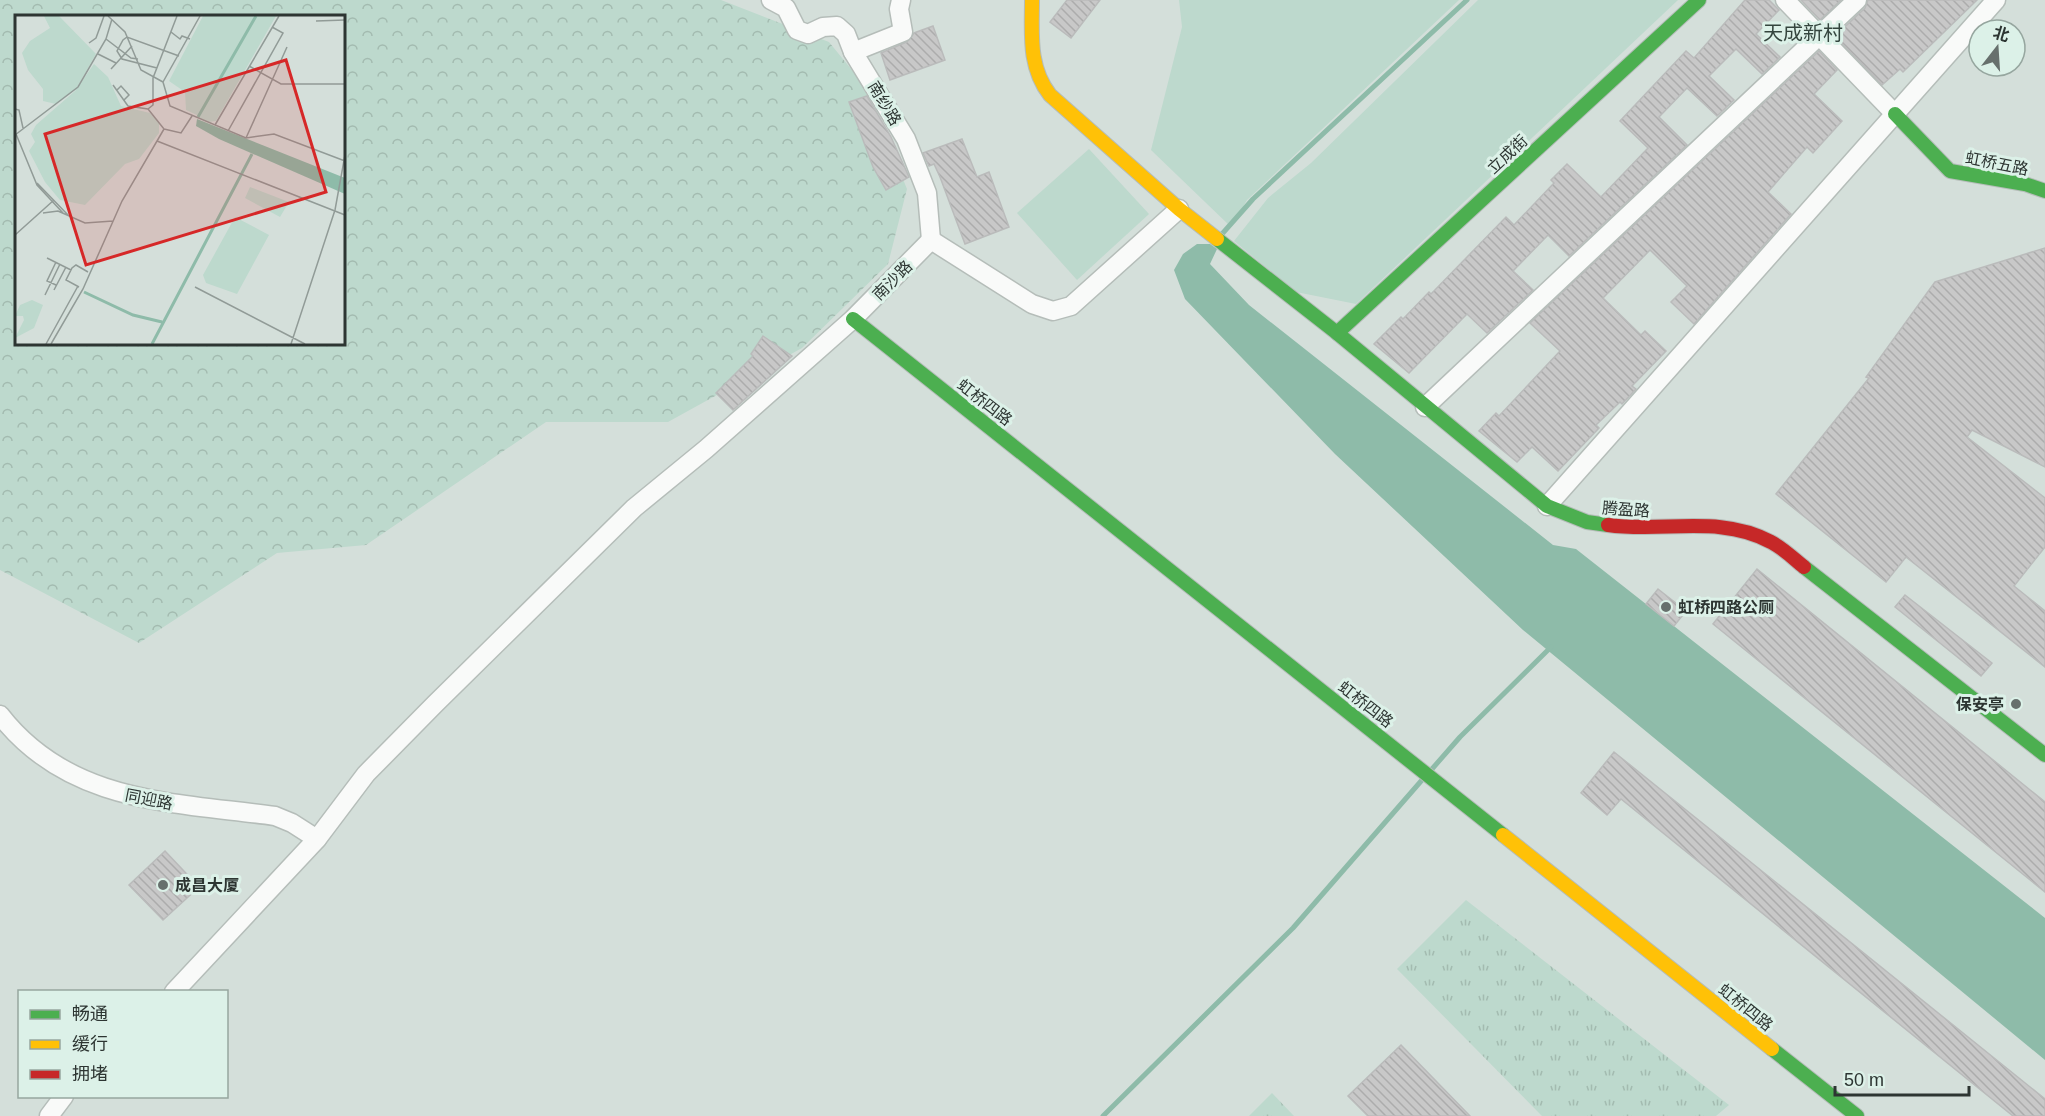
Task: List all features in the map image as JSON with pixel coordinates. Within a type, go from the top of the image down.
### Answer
[{"type":"street","name":"南纱路","points":[[771,0],[786,8],[797,30],[808,34],[823,27],[837,26],[846,34],[853,52],[906,139],[927,193],[931,240]]},
{"type":"street","points":[[853,52],[903,32],[899,9],[901,0]]},
{"type":"street","name":"腾盈路","points":[[1032,0],[1033,58],[1042,87],[1179,208],[1547,506],[1587,522],[1629,528],[1715,525],[1744,531],[1772,542],[2045,755]]},
{"type":"street","name":"立成街","points":[[1336,333],[1700,0]]},
{"type":"street","points":[[1785,0],[1895,114]]},
{"type":"street","points":[[1425,407],[1857,0]]},
{"type":"street","points":[[1547,506],[1996,0]]},
{"type":"street","name":"虹桥五路","points":[[1895,114],[1950,171],[2025,184],[2045,191]]},
{"type":"street","points":[[931,240],[1032,304],[1053,310],[1071,306],[1179,208]]},
{"type":"street","name":"南沙路","points":[[176,990],[317,839],[366,774],[575,565],[634,508],[853,319],[931,240]]},
{"type":"street","name":"虹桥四路","points":[[853,319],[1857,1116]]},
{"type":"street","name":"同迎路","points":[[0,715],[30,747],[94,786],[144,800],[275,816],[292,823],[317,839]]},
{"type":"street","points":[[49,1116],[62,1098]]},
{"type":"green space","points":[[0,0],[721,0],[829,42],[865,86],[907,189],[888,264],[802,348],[668,422],[546,422],[366,545],[277,553],[139,643],[0,570]]},
{"type":"green space","points":[[1179,0],[1459,0],[1247,200],[1231,227],[1151,150],[1182,27]]},
{"type":"green space","points":[[1478,0],[1678,0],[1356,304],[1296,292],[1234,241],[1268,198],[1311,163]]},
{"type":"green space","points":[[1089,149],[1149,214],[1077,280],[1017,213]]},
{"type":"green space","points":[[1466,900],[1729,1105],[1716,1116],[1542,1116],[1397,969]]},
{"type":"green space","points":[[1272,1093],[1294,1116],[1249,1116]]},
{"type":"shaded area","points":[[1197,244],[1210,244],[1217,249],[1210,264],[1249,305],[1553,545],[1576,549],[2045,918],[2045,1060],[1523,630],[1335,454],[1185,299],[1174,270],[1183,254]]},
{"type":"building","points":[[1067,0],[1100,0],[1071,38],[1050,22]]},
{"type":"building","points":[[1745,0],[1769,0],[1779,10],[1756,34],[1780,57],[1762,74],[1736,49],[1709,76],[1734,100],[1717,116],[1687,88],[1659,117],[1687,145],[1569,256],[1548,235],[1513,271],[1533,290],[1487,333],[1467,314],[1409,373],[1374,344],[1429,292],[1431,294],[1506,217],[1514,225],[1554,183],[1551,180],[1567,164],[1601,197],[1648,148],[1620,121],[1686,51],[1694,58]]},
{"type":"building","points":[[1801,0],[1841,0],[1820,20]]},
{"type":"building","points":[[1868,0],[1977,0],[1903,72],[1900,69],[1882,85],[1835,36],[1865,8]]},
{"type":"building","points":[[933,26],[945,60],[890,80],[881,53],[907,42],[914,33]]},
{"type":"building","points":[[1819,51],[1837,70],[1814,94],[1842,121],[1813,153],[1807,147],[1768,192],[1791,214],[1694,324],[1671,302],[1687,286],[1650,250],[1603,298],[1641,335],[1645,331],[1666,351],[1632,386],[1636,389],[1596,425],[1599,428],[1558,471],[1532,447],[1517,462],[1479,431],[1496,413],[1499,416],[1560,351],[1530,323]]},
{"type":"building","points":[[867,96],[891,137],[909,177],[886,190],[873,167],[849,102]]},
{"type":"building","points":[[962,139],[977,177],[989,172],[1009,227],[965,244],[934,164],[929,166],[923,153]]},
{"type":"building","points":[[2045,248],[2045,467],[1972,430],[1967,437],[2045,498],[2045,547],[2014,586],[2045,611],[2045,667],[1906,557],[1886,582],[1776,494],[1869,378],[1866,377],[1935,282]]},
{"type":"building","points":[[763,336],[792,356],[733,410],[716,393],[753,356],[751,354]]},
{"type":"building","points":[[1757,569],[2045,802],[2045,892],[1713,624]]},
{"type":"building","name":"虹桥四路公厕","points":[[1658,589],[1686,611],[1674,626],[1646,604]]},
{"type":"building","points":[[1905,595],[1992,663],[1981,676],[1895,607]]},
{"type":"building","points":[[1614,752],[2045,1099],[2045,1116],[2013,1116],[1621,799],[1607,815],[1581,793]]},
{"type":"building","points":[[165,851],[199,887],[163,920],[129,885]]},
{"type":"building","points":[[1401,1045],[1470,1116],[1368,1116],[1348,1096]]},
{"type":"waterway","points":[[1222,234],[1253,199],[1467,0]]},
{"type":"waterway","points":[[1432,769],[1460,737],[1551,647]]},
{"type":"waterway","points":[[1103,1116],[1293,928],[1422,780]]},
{"type":"traffic: fast","points":[[1337,333],[1699,0]]},
{"type":"traffic: fast","points":[[1895,114],[1950,171],[2025,184],[2045,191]]},
{"type":"traffic: fast","points":[[1217,239],[1337,333],[1547,506],[1587,522],[1608,525]]},
{"type":"traffic: fast","points":[[853,319],[1503,835]]},
{"type":"traffic: fast","points":[[1804,567],[2045,755]]},
{"type":"traffic: fast","points":[[1772,1049],[1857,1116]]},
{"type":"traffic: slow","points":[[1032,0],[1032,38],[1035,62],[1038,73],[1050,95],[1179,209],[1217,239]]},
{"type":"traffic: slow","points":[[1503,835],[1772,1049]]},
{"type":"traffic: jam","points":[[1608,525],[1628,527],[1711,526],[1732,529],[1771,542],[1804,567]]},
{"type":"place","name":"虹桥四路公厕","points":[[1666,607]]},
{"type":"place","name":"保安亭","points":[[2016,704]]},
{"type":"place","name":"成昌大厦","points":[[163,885]]},
{"type":"district","name":"天成新村","points":[[1803,33]]}]
